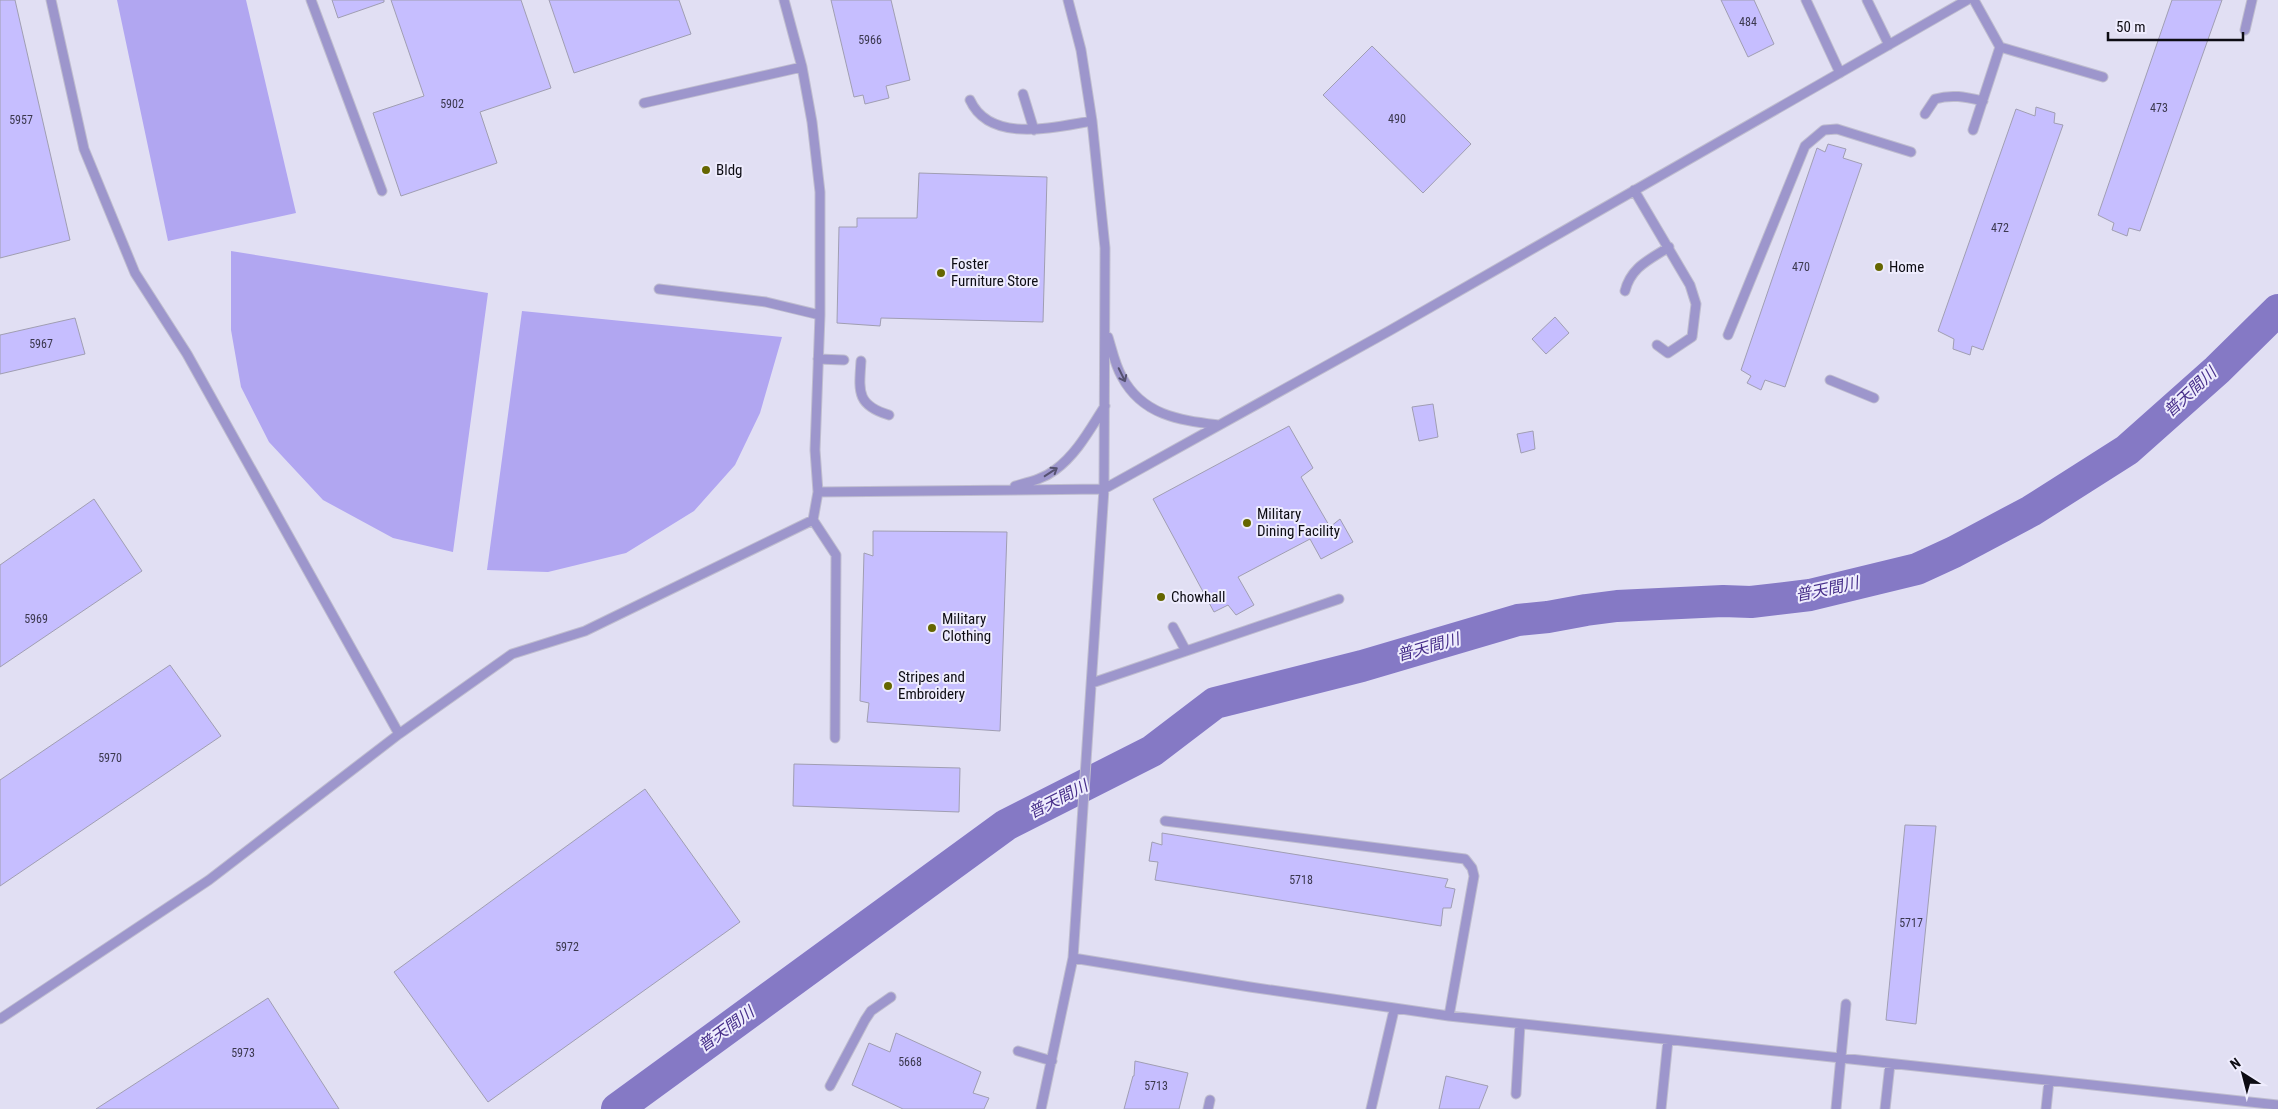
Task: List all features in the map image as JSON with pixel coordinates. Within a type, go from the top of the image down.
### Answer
[{"type":"lane","points":[[51,0],[84,148],[135,273],[187,354],[399,734]]},
{"type":"lane","points":[[311,0],[382,191]]},
{"type":"lane","points":[[784,0],[802,67],[812,122],[820,192],[820,315],[815,450],[818,492],[813,520],[836,555],[835,738]]},
{"type":"lane","points":[[1041,1109],[1073,958],[1104,489],[1105,248],[1092,121],[1081,50],[1068,0]]},
{"type":"lane","points":[[1806,0],[1840,73]]},
{"type":"lane","points":[[1867,0],[1889,45]]},
{"type":"lane","points":[[818,492],[1104,489],[1389,331],[1967,0]]},
{"type":"lane","points":[[1974,0],[2000,47],[2103,78]]},
{"type":"lane","points":[[2245,30],[2252,0]]},
{"type":"lane","points":[[1973,130],[2000,47]]},
{"type":"lane","points":[[644,103],[802,67]]},
{"type":"lane","points":[[1023,94],[1034,130]]},
{"type":"lane","points":[[1925,114],[1935,99],[1946,96],[1958,96],[1983,102]]},
{"type":"lane","points":[[970,100],[975,111],[993,124],[1034,130],[1092,121]]},
{"type":"lane","points":[[1728,335],[1804,146],[1824,130],[1837,129],[1911,152]]},
{"type":"lane","points":[[1634,190],[1690,285],[1696,304],[1692,337],[1668,353],[1657,345]]},
{"type":"lane","points":[[1625,291],[1628,279],[1635,269],[1669,247]]},
{"type":"lane","points":[[659,289],[766,302],[820,315]]},
{"type":"lane","points":[[1105,329],[1122,378],[1139,400],[1157,412],[1179,420],[1220,425]]},
{"type":"lane","points":[[818,359],[844,360]]},
{"type":"lane","points":[[861,361],[859,391],[865,402],[876,411],[889,415]]},
{"type":"lane","points":[[1830,380],[1874,398]]},
{"type":"lane","points":[[1006,489],[1039,479],[1055,470],[1080,444],[1105,406]]},
{"type":"lane","points":[[0,1019],[209,880],[399,734],[512,654],[585,631],[813,520]]},
{"type":"lane","points":[[1092,683],[1339,599]]},
{"type":"lane","points":[[1173,627],[1186,651]]},
{"type":"lane","points":[[1165,821],[1465,859],[1472,868],[1474,876],[1449,1016]]},
{"type":"lane","points":[[1073,958],[1394,1010],[2049,1081],[2259,1106],[2278,1105]]},
{"type":"lane","points":[[830,1086],[868,1015],[891,997]]},
{"type":"lane","points":[[1836,1109],[1846,1004]]},
{"type":"lane","points":[[1371,1109],[1394,1010]]},
{"type":"lane","points":[[1516,1094],[1520,1024]]},
{"type":"lane","points":[[1661,1109],[1668,1040]]},
{"type":"lane","points":[[1018,1051],[1052,1061]]},
{"type":"lane","points":[[1885,1109],[1890,1064]]},
{"type":"lane","points":[[2046,1109],[2049,1081]]},
{"type":"shaded area","points":[[117,0],[246,0],[296,213],[168,241]]},
{"type":"shaded area","points":[[231,251],[488,293],[453,552],[393,538],[323,500],[269,442],[241,387],[231,330]]},
{"type":"shaded area","points":[[522,311],[782,337],[760,413],[735,465],[694,511],[626,553],[548,572],[487,570]]},
{"type":"building","points":[[0,0],[15,0],[70,240],[0,258]]},
{"type":"building","points":[[332,0],[384,0],[384,2],[338,18]]},
{"type":"building","points":[[391,0],[521,0],[551,88],[480,112],[497,163],[401,196],[373,113],[424,96]]},
{"type":"building","points":[[549,0],[679,0],[691,34],[574,73]]},
{"type":"building","points":[[831,0],[891,0],[910,80],[886,86],[889,98],[865,104],[863,95],[854,97]]},
{"type":"building","points":[[1721,0],[1754,0],[1774,44],[1748,57]]},
{"type":"building","points":[[2172,0],[2222,0],[2140,231],[2129,228],[2127,236],[2112,230],[2114,223],[2098,215]]},
{"type":"building","points":[[1372,46],[1471,144],[1423,193],[1323,95]]},
{"type":"building","points":[[2036,107],[2055,113],[2054,123],[2063,125],[1983,350],[1972,346],[1970,355],[1953,349],[1954,339],[1938,331],[2016,109],[2035,116]]},
{"type":"building","points":[[1828,144],[1846,149],[1843,158],[1862,164],[1785,387],[1765,380],[1761,390],[1747,383],[1751,376],[1741,370],[1817,148],[1825,152]]},
{"type":"building","name":"Foster Furniture Store","points":[[919,173],[1047,177],[1043,322],[881,318],[880,326],[837,323],[839,227],[857,227],[857,218],[917,218]]},
{"type":"building","points":[[1555,317],[1569,333],[1546,354],[1532,339]]},
{"type":"building","points":[[75,318],[85,354],[0,374],[0,335]]},
{"type":"building","points":[[1433,404],[1438,437],[1419,441],[1412,407]]},
{"type":"building","name":"Military Dining Facility","points":[[1289,426],[1313,468],[1301,477],[1330,527],[1340,519],[1353,542],[1321,559],[1310,539],[1238,577],[1254,605],[1236,615],[1228,605],[1214,612],[1153,499]]},
{"type":"building","points":[[1533,431],[1535,449],[1521,453],[1517,434]]},
{"type":"building","points":[[94,499],[142,571],[0,667],[0,565]]},
{"type":"building","name":"Military Clothing","points":[[873,531],[1007,532],[1000,731],[867,722],[869,703],[860,701],[864,553],[873,556]]},
{"type":"building","points":[[170,665],[221,736],[0,886],[0,780]]},
{"type":"building","points":[[794,764],[960,768],[959,812],[793,806]]},
{"type":"building","points":[[645,789],[740,922],[488,1102],[394,972]]},
{"type":"building","points":[[1905,825],[1936,826],[1916,1024],[1886,1020]]},
{"type":"building","points":[[1162,833],[1448,879],[1445,887],[1455,889],[1451,908],[1443,908],[1441,926],[1155,880],[1158,862],[1149,861],[1152,842],[1162,845]]},
{"type":"building","points":[[268,998],[339,1109],[96,1109]]},
{"type":"building","points":[[896,1033],[981,1072],[973,1093],[989,1098],[984,1109],[903,1109],[852,1085],[869,1043],[890,1052]]},
{"type":"building","points":[[1135,1061],[1188,1073],[1179,1109],[1124,1109],[1134,1076]]},
{"type":"building","points":[[1446,1076],[1488,1086],[1479,1109],[1439,1109]]},
{"type":"waterway","name":"普天間川","points":[[617,1109],[1006,825],[1152,751],[1215,703],[1362,666],[1518,620],[1617,606],[1723,601],[1751,602],[1810,595],[1917,569],[1954,552],[2031,511],[2127,450],[2217,370],[2278,310]]},
{"type":"place","name":"Bldg","points":[[706,170]]},
{"type":"place","name":"Home","points":[[1879,267]]},
{"type":"place","name":"Foster Furniture Store","points":[[941,273]]},
{"type":"place","name":"Military Dining Facility","points":[[1247,523]]},
{"type":"place","name":"Chowhall","points":[[1161,597]]},
{"type":"place","name":"Military Clothing","points":[[932,628]]},
{"type":"place","name":"Stripes and Embroidery","points":[[888,686]]}]
